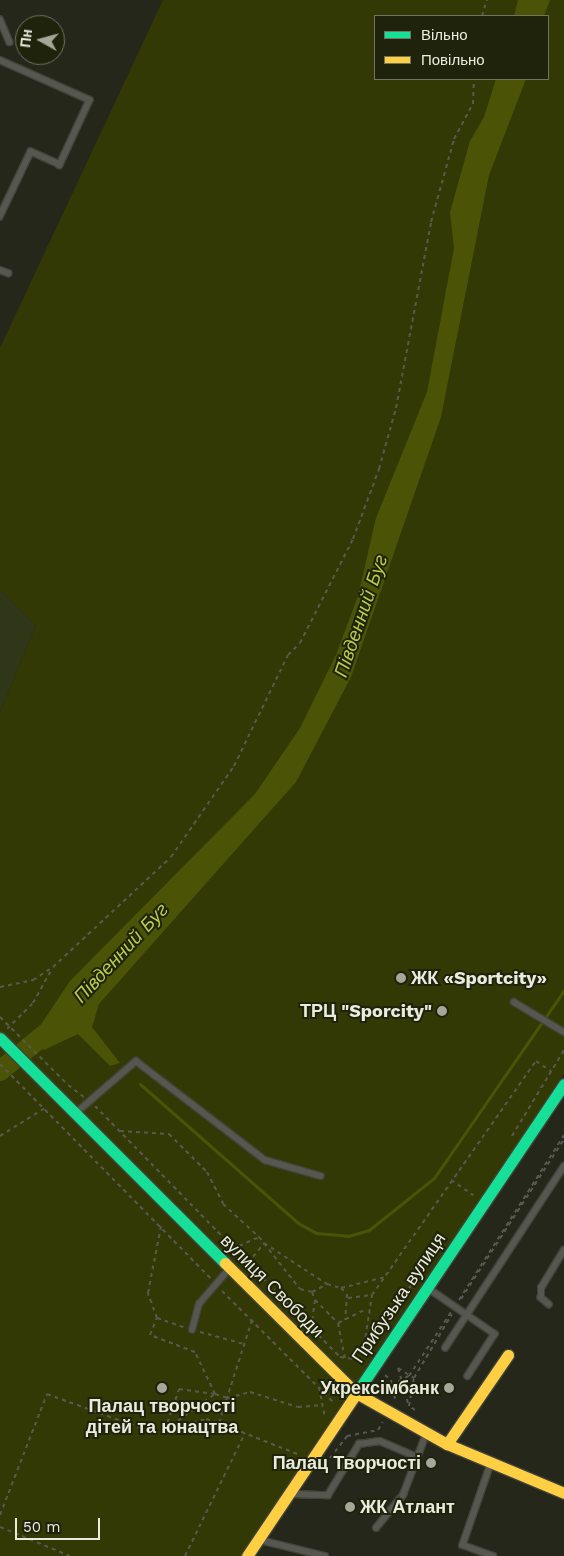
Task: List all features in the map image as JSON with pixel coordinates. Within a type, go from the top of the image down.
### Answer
[{"type":"main road","name":"вулиця Свободи","points":[[0,1037],[356,1393],[426,1434],[564,1494]]},
{"type":"main road","name":"Прибузька вулиця","points":[[247,1556],[427,1287],[560,1098],[564,1084]]},
{"type":"main road","points":[[447,1444],[508,1355]]},
{"type":"lane","points":[[0,19],[10,42]]},
{"type":"lane","points":[[0,60],[90,100],[60,165],[31,152],[0,217]]},
{"type":"lane","points":[[0,270],[8,273]]},
{"type":"lane","points":[[514,1002],[564,1032]]},
{"type":"lane","points":[[76,1114],[89,1100],[136,1061],[265,1160],[321,1176]]},
{"type":"lane","points":[[445,1348],[468,1316],[564,1166]]},
{"type":"lane","points":[[549,1304],[542,1298],[541,1288],[564,1250]]},
{"type":"lane","points":[[192,1330],[199,1304],[230,1268]]},
{"type":"lane","points":[[427,1287],[495,1334],[468,1376]]},
{"type":"lane","points":[[376,1528],[403,1495],[426,1434]]},
{"type":"lane","points":[[288,1494],[328,1495],[359,1444],[380,1441],[417,1457]]},
{"type":"lane","points":[[491,1463],[463,1545],[494,1556]]},
{"type":"lane","points":[[258,1540],[325,1556]]},
{"type":"path","points":[[482,15],[487,0]]},
{"type":"path","points":[[0,986],[33,980],[53,967],[171,857],[234,766],[288,655],[300,643],[353,539],[396,408],[431,222],[454,139],[473,104],[474,80]]},
{"type":"path","points":[[0,1037],[33,1003],[53,967]]},
{"type":"path","points":[[0,1017],[68,1085],[89,1100],[311,1327],[345,1358],[356,1359],[363,1353],[440,1243]]},
{"type":"path","points":[[509,1141],[564,1050]]},
{"type":"path","points":[[363,1353],[367,1309],[372,1294],[536,1062],[552,1071]]},
{"type":"path","points":[[0,1064],[161,1225],[216,1285],[333,1402]]},
{"type":"path","points":[[0,1136],[45,1108]]},
{"type":"path","points":[[120,1131],[169,1134],[207,1172],[223,1204],[264,1243],[300,1289],[312,1292],[327,1284]]},
{"type":"path","points":[[396,1403],[391,1386],[402,1383],[409,1376],[564,1135]]},
{"type":"path","points":[[451,1180],[473,1195]]},
{"type":"path","points":[[468,1203],[478,1187]]},
{"type":"path","points":[[161,1225],[148,1293],[157,1318],[150,1335],[195,1352],[215,1394]]},
{"type":"path","points":[[239,1246],[259,1238]]},
{"type":"path","points":[[264,1243],[327,1284],[342,1288],[385,1277]]},
{"type":"path","points":[[248,1263],[264,1243]]},
{"type":"path","points":[[342,1288],[347,1298],[346,1320]]},
{"type":"path","points":[[312,1292],[315,1300],[338,1323],[345,1358]]},
{"type":"path","points":[[347,1298],[372,1294]]},
{"type":"path","points":[[311,1327],[315,1300]]},
{"type":"path","points":[[338,1323],[367,1309]]},
{"type":"path","points":[[157,1318],[177,1326]]},
{"type":"path","points":[[219,1424],[252,1320]]},
{"type":"path","points":[[192,1330],[244,1344]]},
{"type":"path","points":[[409,1406],[398,1368],[414,1378]]},
{"type":"path","points":[[319,1387],[325,1419]]},
{"type":"path","points":[[164,1430],[179,1389],[215,1394],[228,1398],[250,1392],[298,1407],[322,1405]]},
{"type":"path","points":[[0,1515],[47,1394],[146,1430]]},
{"type":"path","points":[[164,1430],[215,1394]]},
{"type":"path","points":[[164,1430],[206,1419],[302,1456]]},
{"type":"path","points":[[352,1433],[378,1430]]},
{"type":"path","points":[[185,1556],[245,1433]]},
{"type":"path","points":[[0,1527],[70,1556]]},
{"type":"shaded area","points":[[163,0],[564,0],[564,1074],[355,1385],[0,1032],[0,712],[36,625],[0,589],[0,348]]},
{"type":"shaded area","points":[[0,589],[36,625],[0,712]]},
{"type":"shaded area","points":[[0,1047],[349,1394],[241,1556],[0,1556]]},
{"type":"water","points":[[518,0],[550,0],[544,15],[514,15]]},
{"type":"water","points":[[496,80],[526,80],[489,175],[441,417],[351,677],[296,782],[99,1004],[92,1027],[120,1063],[110,1066],[78,1034],[44,1050],[34,1035],[70,981],[255,794],[300,728],[336,655],[358,596],[376,518],[427,392],[454,248],[450,212],[470,141],[484,117]]},
{"type":"waterway","points":[[140,1084],[298,1223],[316,1233],[348,1236],[369,1230],[434,1178],[564,990]]},
{"type":"waterway","name":"Південний Буг","points":[[0,1071],[56,1025]]},
{"type":"traffic: fast","points":[[0,1038],[225,1263]]},
{"type":"traffic: fast","points":[[353,1398],[564,1084]]},
{"type":"traffic: slow","points":[[225,1263],[356,1393],[447,1444],[564,1493]]},
{"type":"traffic: slow","points":[[447,1444],[508,1355]]},
{"type":"traffic: slow","points":[[247,1556],[353,1398]]},
{"type":"place","name":"ЖК «Sportcity»","points":[[401,978]]},
{"type":"place","name":"ТРЦ \"Sporcity\"","points":[[442,1011]]},
{"type":"place","name":"Палац творчості дітей та юнацтва","points":[[162,1388]]},
{"type":"place","name":"Укрексімбанк","points":[[449,1388]]},
{"type":"place","name":"Палац Творчості","points":[[431,1463]]},
{"type":"place","name":"ЖК Атлант","points":[[350,1507]]}]
